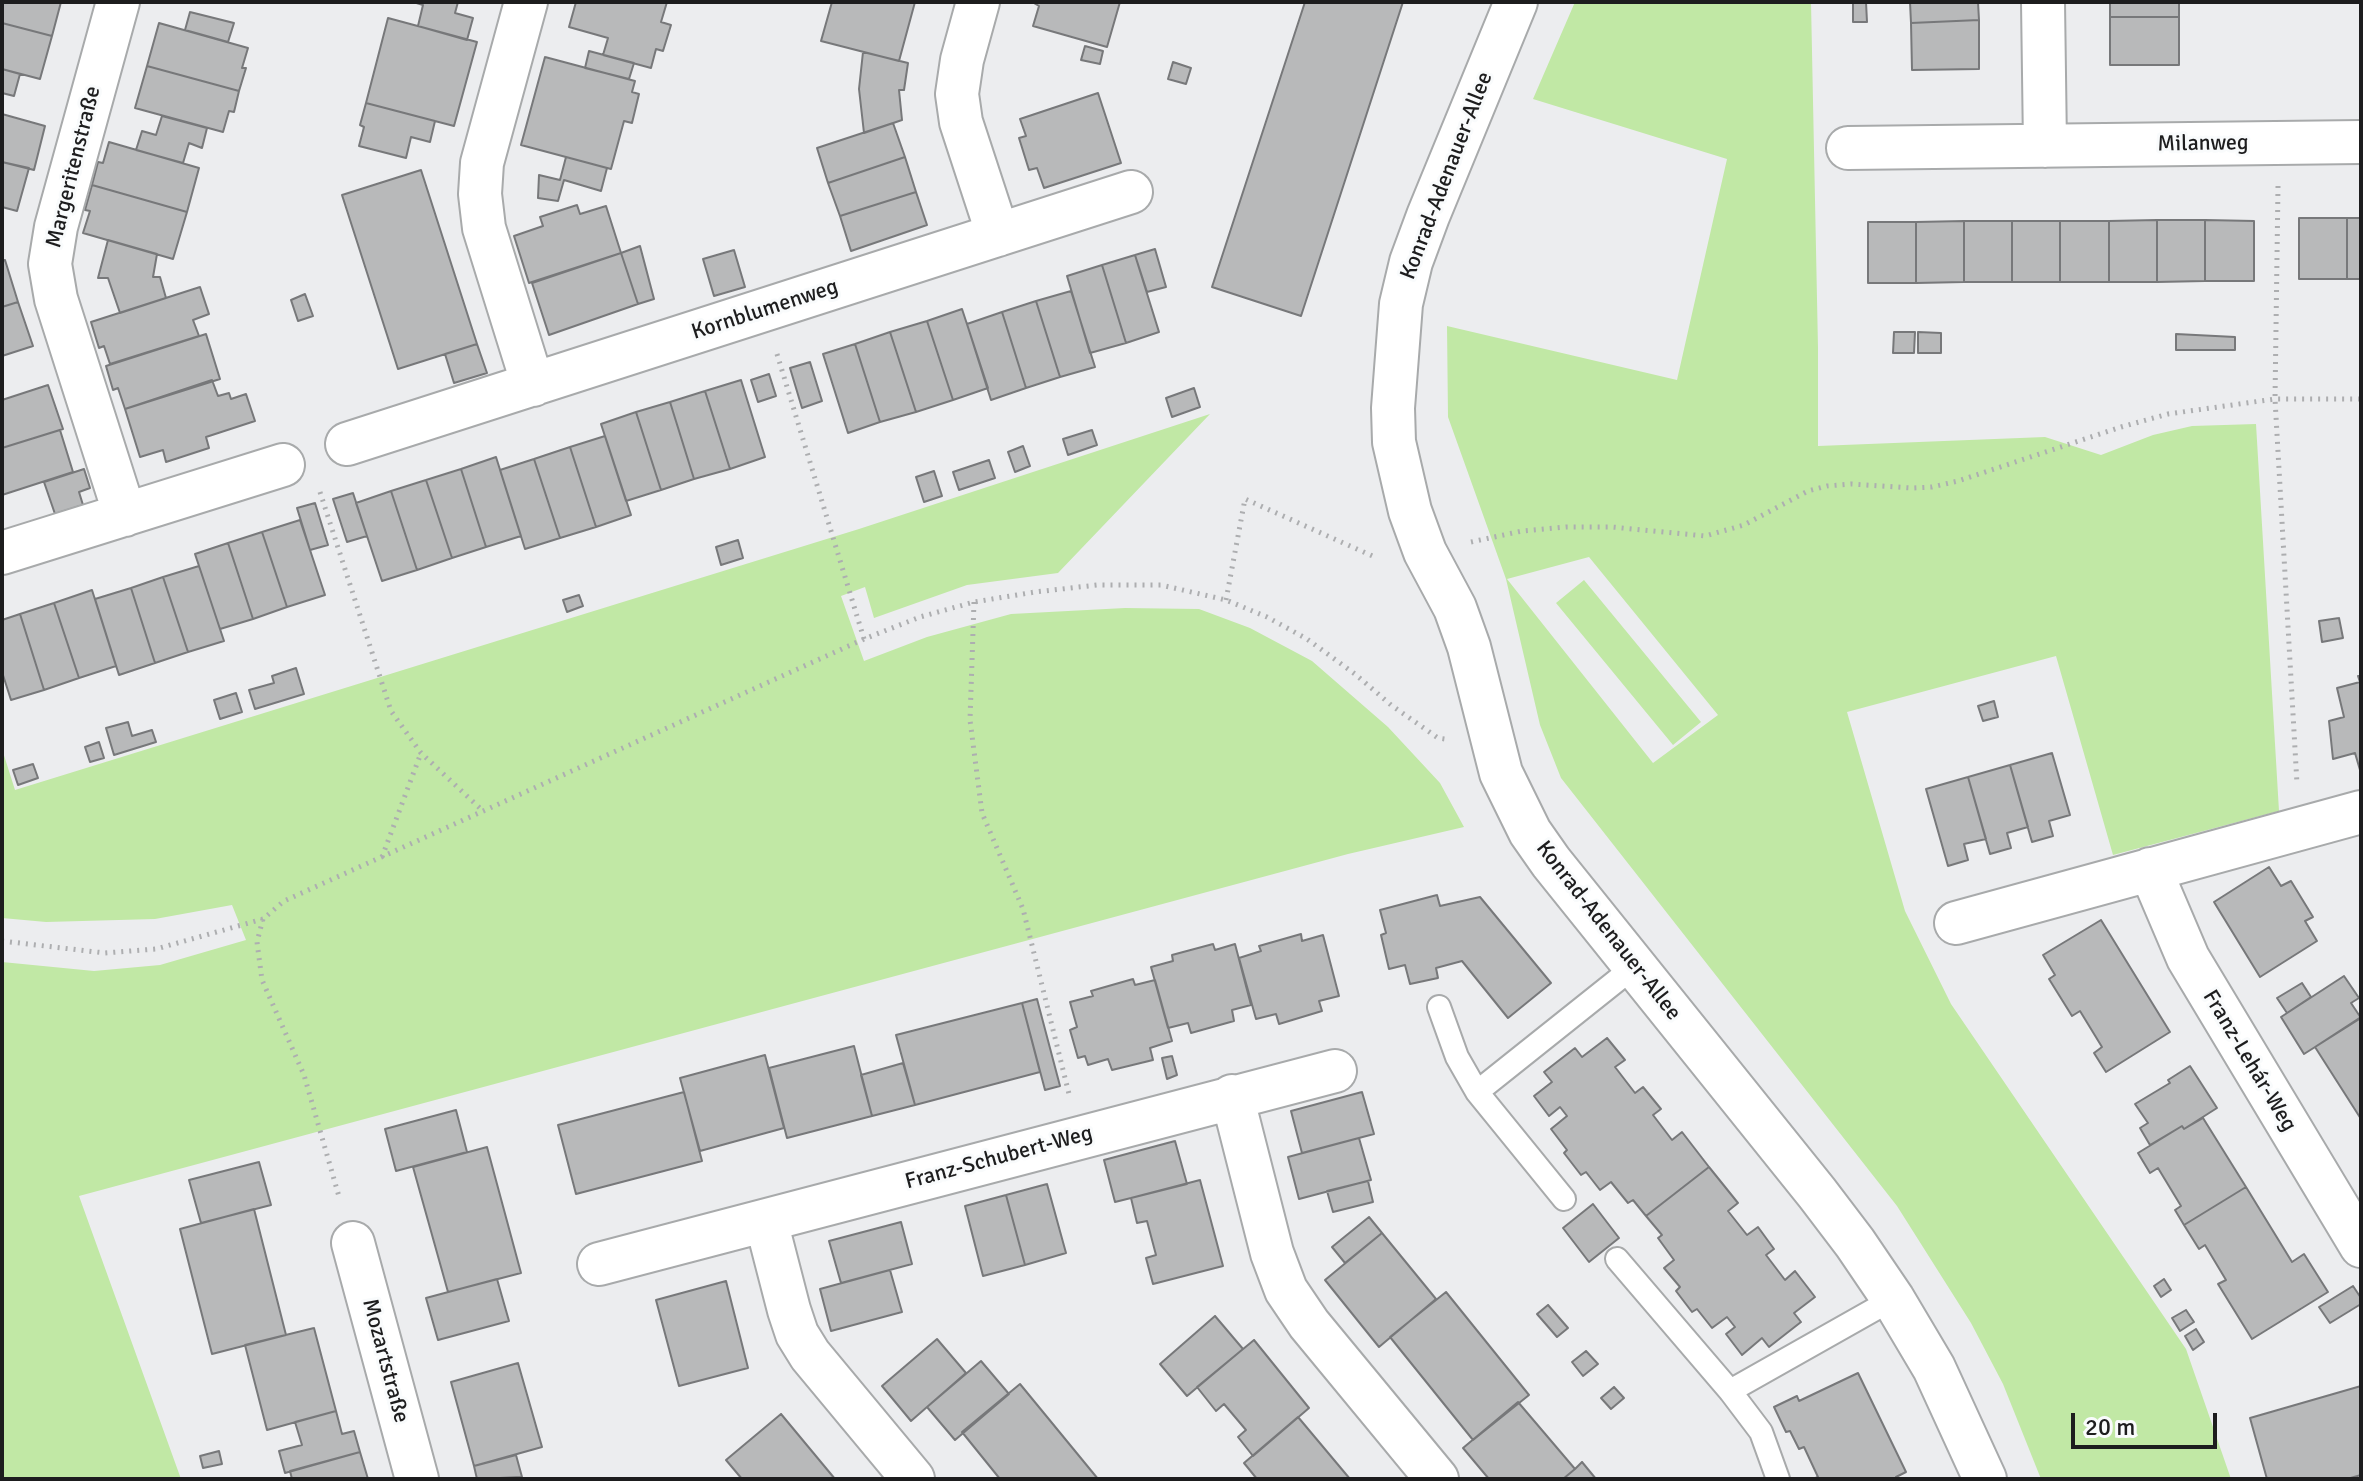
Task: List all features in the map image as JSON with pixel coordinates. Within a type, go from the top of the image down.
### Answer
[{"type":"street","name":"Margeritenstraße","points":[[118,2],[56,227],[50,264],[56,299],[125,515]]},
{"type":"street","points":[[526,2],[482,163],[480,194],[484,228],[533,385]]},
{"type":"street","points":[[978,2],[962,60],[957,94],[961,122],[998,235]]},
{"type":"street","name":"Konrad-Adenauer-Allee","points":[[1516,2],[1428,216],[1401,304],[1394,375],[1394,442],[1410,511],[1425,552],[1455,608],[1469,647],[1501,773],[1530,832],[1817,1193],[1893,1299],[1934,1368],[1985,1479]]},
{"type":"street","points":[[2043,2],[2045,146]]},
{"type":"street","name":"Milanweg","points":[[1848,148],[2361,142]]},
{"type":"street","name":"Kornblumenweg","points":[[347,444],[1131,192]]},
{"type":"street","points":[[2,553],[283,465]]},
{"type":"street","points":[[1956,923],[2361,812]]},
{"type":"street","name":"Franz-Lehár-Weg","points":[[2150,869],[2188,958],[2361,1246]]},
{"type":"street","name":"Franz-Schubert-Weg","points":[[599,1264],[1335,1071]]},
{"type":"street","points":[[1232,1096],[1272,1253],[1286,1290],[1309,1324],[1437,1479]]},
{"type":"street","points":[[766,1221],[797,1334],[810,1355],[913,1479]]},
{"type":"street","name":"Mozartstraße","points":[[353,1243],[417,1479]]},
{"type":"lane","points":[[1477,1092],[1635,966]]},
{"type":"lane","points":[[1439,1007],[1457,1057],[1477,1092],[1564,1199]]},
{"type":"lane","points":[[1617,1259],[1730,1391],[1761,1432],[1778,1479]]},
{"type":"lane","points":[[1730,1391],[1893,1299]]},
{"type":"path","points":[[2278,143],[2275,399],[2300,829]]},
{"type":"path","points":[[764,311],[864,639]]},
{"type":"path","points":[[1226,600],[1245,499],[1389,563],[1522,531],[1566,527],[1612,527],[1705,536],[1744,525],[1808,491],[1851,484],[1932,487],[2168,414],[2275,399],[2361,399]]},
{"type":"path","points":[[319,487],[391,711],[421,753],[483,811]]},
{"type":"path","points":[[2,941],[105,953],[156,949],[263,919],[284,901],[864,639],[920,617],[974,602],[1097,585],[1161,585],[1226,600],[1267,617],[1307,639],[1438,738],[1493,747]]},
{"type":"path","points":[[974,602],[970,720],[982,813],[1023,909],[1080,1136]]},
{"type":"path","points":[[382,857],[421,753]]},
{"type":"path","points":[[263,919],[257,942],[262,980],[304,1075],[353,1243]]},
{"type":"green space","points":[[1575,2],[1811,2],[1818,446],[2045,437],[2101,455],[2153,435],[2192,426],[2256,424],[2279,811],[2113,855],[2056,656],[1847,712],[1905,911],[1951,1004],[2186,1349],[2231,1479],[2041,1479],[2003,1384],[1971,1323],[1897,1206],[1561,778],[1540,725],[1506,579],[1448,417],[1447,326],[1677,380],[1727,159],[1533,99]],"holes":[[[1589,557],[1718,715],[1653,763],[1507,579]]]},
{"type":"green space","points":[[1210,414],[1058,573],[967,585],[874,618],[865,587],[841,596],[864,661],[927,637],[1011,614],[1125,608],[1199,609],[1250,628],[1312,661],[1388,727],[1440,783],[1464,827],[1348,854],[79,1196],[181,1479],[2,1479],[2,962],[94,971],[160,965],[246,940],[232,905],[155,919],[46,922],[2,918],[2,749],[15,790],[859,529]]},
{"type":"green space","points":[[1584,580],[1701,722],[1673,745],[1556,603]]},
{"type":"building","points":[[2,2],[61,2],[52,36],[2,23]]},
{"type":"building","points":[[413,2],[458,2],[455,13],[473,18],[467,40],[418,26],[423,5]]},
{"type":"building","points":[[576,2],[667,2],[661,22],[671,25],[663,51],[656,49],[651,68],[603,55],[608,38],[569,27]]},
{"type":"building","points":[[832,2],[915,2],[899,61],[821,41]]},
{"type":"building","points":[[1032,2],[1120,2],[1107,47],[1033,26],[1039,6]]},
{"type":"building","points":[[1305,2],[1403,2],[1301,316],[1212,287]]},
{"type":"building","points":[[1853,2],[1866,2],[1867,22],[1853,22]]},
{"type":"building","points":[[1910,2],[1978,2],[1979,20],[1911,23]]},
{"type":"building","points":[[2110,2],[2179,2],[2179,17],[2110,17]]},
{"type":"building","points":[[190,12],[234,23],[228,42],[185,30]]},
{"type":"building","points":[[2110,17],[2179,17],[2179,65],[2110,65]]},
{"type":"building","points":[[388,18],[477,42],[454,126],[366,103]]},
{"type":"building","points":[[1979,20],[1979,69],[1912,70],[1911,23]]},
{"type":"building","points":[[2,23],[52,36],[40,79],[2,69]]},
{"type":"building","points":[[159,23],[248,48],[239,91],[147,66]]},
{"type":"building","points":[[1085,46],[1103,51],[1100,64],[1081,60]]},
{"type":"building","points":[[589,51],[634,63],[629,79],[585,68]]},
{"type":"building","points":[[863,52],[908,63],[904,90],[899,90],[902,120],[864,133],[859,89]]},
{"type":"building","points":[[545,57],[635,81],[632,92],[639,94],[632,123],[624,121],[611,169],[521,145]]},
{"type":"building","points":[[1173,62],[1191,68],[1186,84],[1168,79]]},
{"type":"building","points":[[147,66],[239,91],[234,112],[229,111],[223,132],[135,108]]},
{"type":"building","points":[[2,69],[20,74],[14,96],[2,93]]},
{"type":"building","points":[[1098,93],[1121,163],[1044,188],[1037,168],[1029,170],[1019,138],[1026,136],[1020,119]]},
{"type":"building","points":[[366,103],[435,121],[430,142],[411,137],[406,158],[359,146]]},
{"type":"building","points":[[2,114],[45,126],[34,170],[2,162]]},
{"type":"building","points":[[162,116],[207,128],[202,148],[189,143],[183,163],[136,150],[142,131],[156,135]]},
{"type":"building","points":[[893,123],[905,157],[828,183],[817,148]]},
{"type":"building","points":[[109,142],[199,168],[187,212],[92,185],[98,162],[103,163]]},
{"type":"building","points":[[566,157],[607,168],[601,191],[564,180],[558,201],[538,198],[539,175],[560,180]]},
{"type":"building","points":[[905,157],[916,192],[840,216],[828,183]]},
{"type":"building","points":[[2,162],[29,168],[17,211],[2,207]]},
{"type":"building","points":[[421,170],[477,344],[398,369],[342,195]]},
{"type":"building","points":[[92,185],[187,212],[173,259],[83,233],[90,211],[85,210]]},
{"type":"building","points":[[916,192],[927,225],[851,251],[840,216]]},
{"type":"building","points":[[577,205],[580,214],[606,206],[621,253],[529,283],[514,236],[543,226],[540,217]]},
{"type":"building","points":[[2299,218],[2347,218],[2347,279],[2299,279]]},
{"type":"building","points":[[2347,218],[2361,218],[2361,279],[2347,279]]},
{"type":"building","points":[[2157,220],[2205,220],[2205,281],[2157,282]]},
{"type":"building","points":[[2157,220],[2157,282],[2109,282],[2109,221]]},
{"type":"building","points":[[2205,220],[2254,221],[2254,281],[2205,281]]},
{"type":"building","points":[[1964,221],[1964,282],[1916,283],[1916,222]]},
{"type":"building","points":[[1964,221],[2012,221],[2012,282],[1964,282]]},
{"type":"building","points":[[2012,221],[2060,221],[2060,282],[2012,282]]},
{"type":"building","points":[[2060,221],[2109,221],[2109,282],[2060,282]]},
{"type":"building","points":[[1868,222],[1916,222],[1916,283],[1868,283]]},
{"type":"building","points":[[108,240],[157,254],[153,277],[160,277],[166,298],[120,313],[108,278],[98,278]]},
{"type":"building","points":[[640,246],[654,299],[638,304],[621,253]]},
{"type":"building","points":[[1155,249],[1166,287],[1147,292],[1135,255]]},
{"type":"building","points":[[734,250],[745,287],[714,296],[703,259]]},
{"type":"building","points":[[621,253],[638,304],[549,335],[532,283]]},
{"type":"building","points":[[1135,255],[1159,332],[1126,343],[1102,265]]},
{"type":"building","points":[[5,260],[18,302],[2,307],[2,261]]},
{"type":"building","points":[[1102,265],[1126,343],[1090,353],[1067,276]]},
{"type":"building","points":[[200,287],[209,314],[193,320],[199,336],[110,364],[104,346],[99,348],[91,322]]},
{"type":"building","points":[[1071,291],[1095,367],[1060,377],[1036,301]]},
{"type":"building","points":[[305,294],[313,316],[298,321],[291,300]]},
{"type":"building","points":[[1036,301],[1060,377],[1026,388],[1002,312]]},
{"type":"building","points":[[18,302],[33,346],[2,356],[2,307]]},
{"type":"building","points":[[962,309],[988,388],[953,400],[927,321]]},
{"type":"building","points":[[1002,312],[1026,388],[991,400],[967,324]]},
{"type":"building","points":[[927,321],[953,400],[916,412],[890,332]]},
{"type":"building","points":[[890,332],[916,412],[880,422],[855,344]]},
{"type":"building","points":[[1894,332],[1915,332],[1914,353],[1893,353]]},
{"type":"building","points":[[1918,332],[1941,333],[1941,353],[1918,353]]},
{"type":"building","points":[[206,334],[220,379],[125,409],[118,388],[113,390],[106,366]]},
{"type":"building","points":[[2176,334],[2235,337],[2235,350],[2176,350]]},
{"type":"building","points":[[477,344],[487,373],[454,383],[445,354]]},
{"type":"building","points":[[855,344],[880,422],[848,433],[823,354]]},
{"type":"building","points":[[810,362],[822,401],[802,408],[790,368]]},
{"type":"building","points":[[769,374],[776,396],[758,402],[751,380]]},
{"type":"building","points":[[212,380],[218,396],[229,393],[231,399],[246,394],[255,421],[206,437],[209,448],[166,462],[163,450],[140,457],[125,409]]},
{"type":"building","points":[[741,380],[765,457],[730,469],[705,391]]},
{"type":"building","points":[[48,385],[63,429],[2,448],[2,400]]},
{"type":"building","points":[[1194,388],[1200,407],[1172,417],[1166,398]]},
{"type":"building","points":[[705,391],[730,469],[694,479],[670,402]]},
{"type":"building","points":[[670,402],[694,479],[661,490],[636,412]]},
{"type":"building","points":[[636,412],[661,490],[626,501],[601,424]]},
{"type":"building","points":[[60,430],[73,472],[2,495],[2,448]]},
{"type":"building","points":[[1092,430],[1097,445],[1068,455],[1063,439]]},
{"type":"building","points":[[605,436],[631,515],[596,527],[570,447]]},
{"type":"building","points":[[1023,446],[1030,466],[1015,472],[1008,452]]},
{"type":"building","points":[[570,447],[596,527],[560,538],[534,459]]},
{"type":"building","points":[[496,457],[521,536],[486,547],[461,469]]},
{"type":"building","points":[[534,459],[560,538],[525,549],[500,470]]},
{"type":"building","points":[[989,460],[995,478],[959,490],[953,472]]},
{"type":"building","points":[[84,469],[90,488],[79,492],[83,505],[55,514],[44,482]]},
{"type":"building","points":[[461,469],[486,547],[452,558],[426,480]]},
{"type":"building","points":[[934,471],[942,496],[924,502],[916,477]]},
{"type":"building","points":[[426,480],[452,558],[417,570],[391,491]]},
{"type":"building","points":[[391,491],[417,570],[382,581],[356,503]]},
{"type":"building","points":[[353,493],[367,536],[347,542],[333,499]]},
{"type":"building","points":[[315,503],[328,545],[310,550],[297,508]]},
{"type":"building","points":[[300,520],[325,595],[287,607],[262,532]]},
{"type":"building","points":[[262,532],[287,607],[253,619],[228,543]]},
{"type":"building","points":[[738,540],[743,558],[721,565],[716,547]]},
{"type":"building","points":[[228,543],[253,619],[220,629],[195,554]]},
{"type":"building","points":[[199,566],[224,641],[188,652],[163,577]]},
{"type":"building","points":[[163,577],[188,652],[155,663],[131,588]]},
{"type":"building","points":[[131,588],[155,663],[119,675],[95,599]]},
{"type":"building","points":[[92,590],[116,666],[79,678],[54,603]]},
{"type":"building","points":[[579,595],[583,606],[567,612],[563,600]]},
{"type":"building","points":[[54,603],[79,678],[44,690],[20,614]]},
{"type":"building","points":[[20,614],[44,690],[11,700],[2,672],[2,620]]},
{"type":"building","points":[[2339,618],[2343,638],[2322,642],[2319,621]]},
{"type":"building","points":[[296,668],[304,694],[255,709],[249,690],[274,683],[272,676]]},
{"type":"building","points":[[2358,676],[2361,676],[2360,770],[2355,753],[2333,759],[2329,721],[2344,717],[2337,688],[2360,682]]},
{"type":"building","points":[[236,693],[242,712],[220,719],[214,700]]},
{"type":"building","points":[[1994,701],[1998,717],[1983,721],[1978,706]]},
{"type":"building","points":[[128,722],[132,736],[152,730],[156,742],[114,755],[106,728]]},
{"type":"building","points":[[99,742],[104,758],[90,762],[85,747]]},
{"type":"building","points":[[2052,753],[2070,815],[2049,821],[2053,836],[2032,842],[2010,765]]},
{"type":"building","points":[[33,764],[38,778],[18,785],[13,770]]},
{"type":"building","points":[[2010,765],[2028,827],[2007,833],[2011,848],[1990,854],[1968,777]]},
{"type":"building","points":[[1968,777],[1986,839],[1964,844],[1968,860],[1948,866],[1926,789]]},
{"type":"building","points":[[2269,867],[2281,886],[2291,881],[2313,917],[2305,921],[2317,941],[2260,977],[2214,902]]},
{"type":"building","points":[[1437,895],[1440,906],[1480,897],[1551,983],[1508,1018],[1462,961],[1436,968],[1438,978],[1410,984],[1405,965],[1389,969],[1381,935],[1386,933],[1380,910]]},
{"type":"building","points":[[2101,920],[2170,1032],[2106,1072],[2094,1053],[2102,1047],[2080,1011],[2072,1016],[2049,979],[2055,975],[2043,955]]},
{"type":"building","points":[[1301,934],[1302,941],[1323,935],[1339,996],[1319,1001],[1322,1011],[1279,1024],[1276,1014],[1256,1019],[1239,958],[1261,951],[1259,946]]},
{"type":"building","points":[[1213,944],[1215,950],[1235,944],[1251,1005],[1232,1010],[1234,1021],[1191,1033],[1188,1023],[1168,1028],[1151,967],[1173,961],[1172,955]]},
{"type":"building","points":[[2344,976],[2359,998],[2351,1003],[2361,1018],[2304,1054],[2281,1017]]},
{"type":"building","points":[[1133,979],[1135,985],[1155,980],[1172,1041],[1150,1048],[1153,1060],[1112,1070],[1108,1059],[1088,1065],[1085,1056],[1078,1058],[1070,1030],[1077,1027],[1070,1002],[1093,996],[1091,991]]},
{"type":"building","points":[[2302,983],[2311,997],[2287,1013],[2277,998]]},
{"type":"building","points":[[1037,999],[1060,1086],[1045,1090],[1022,1003]]},
{"type":"building","points":[[1022,1003],[1040,1072],[915,1105],[896,1035]]},
{"type":"building","points":[[2361,1017],[2361,1119],[2315,1047]]},
{"type":"building","points":[[1607,1038],[1625,1060],[1615,1067],[1635,1093],[1643,1087],[1661,1109],[1653,1115],[1672,1140],[1682,1132],[1709,1167],[1646,1216],[1633,1200],[1628,1203],[1611,1182],[1600,1190],[1586,1172],[1581,1175],[1551,1129],[1567,1116],[1560,1107],[1549,1116],[1534,1096],[1552,1082],[1544,1072],[1575,1048],[1582,1057]]},
{"type":"building","points":[[854,1046],[872,1116],[787,1138],[769,1068]]},
{"type":"building","points":[[765,1055],[784,1128],[700,1151],[680,1078]]},
{"type":"building","points":[[1172,1056],[1177,1075],[1167,1079],[1162,1058]]},
{"type":"building","points":[[903,1063],[915,1105],[872,1116],[861,1075]]},
{"type":"building","points":[[2190,1066],[2217,1108],[2184,1129],[2182,1126],[2150,1145],[2140,1128],[2148,1123],[2135,1104],[2170,1083],[2168,1080]]},
{"type":"building","points":[[684,1092],[702,1161],[576,1194],[558,1125]]},
{"type":"building","points":[[1362,1092],[1374,1134],[1302,1153],[1291,1111]]},
{"type":"building","points":[[456,1110],[467,1152],[396,1171],[385,1129]]},
{"type":"building","points":[[2203,1118],[2246,1187],[2184,1225],[2175,1210],[2181,1206],[2158,1168],[2150,1173],[2138,1153],[2182,1126],[2184,1129]]},
{"type":"building","points":[[1359,1138],[1371,1180],[1299,1199],[1288,1157]]},
{"type":"building","points":[[1175,1141],[1187,1184],[1115,1202],[1104,1160]]},
{"type":"building","points":[[487,1147],[521,1273],[448,1292],[413,1167]]},
{"type":"building","points":[[259,1162],[271,1205],[201,1223],[189,1180]]},
{"type":"building","points":[[1709,1167],[1738,1203],[1728,1211],[1747,1235],[1758,1227],[1774,1249],[1766,1255],[1785,1280],[1795,1271],[1815,1297],[1794,1313],[1801,1322],[1769,1347],[1762,1338],[1742,1355],[1726,1334],[1735,1327],[1727,1317],[1712,1328],[1697,1309],[1692,1312],[1676,1291],[1680,1287],[1664,1268],[1674,1260],[1658,1238],[1662,1235],[1646,1216]]},
{"type":"building","points":[[1200,1180],[1223,1266],[1153,1284],[1146,1258],[1156,1255],[1147,1221],[1137,1223],[1131,1198]]},
{"type":"building","points":[[1368,1181],[1373,1202],[1333,1212],[1327,1191]]},
{"type":"building","points":[[1047,1184],[1066,1253],[1025,1265],[1006,1195]]},
{"type":"building","points":[[2246,1187],[2292,1262],[2304,1254],[2328,1292],[2252,1339],[2218,1284],[2226,1280],[2205,1245],[2199,1249],[2184,1225]]},
{"type":"building","points":[[1006,1195],[1025,1265],[983,1276],[965,1206]]},
{"type":"building","points":[[1593,1204],[1619,1238],[1589,1262],[1563,1228]]},
{"type":"building","points":[[254,1209],[286,1335],[212,1354],[180,1229]]},
{"type":"building","points":[[1369,1217],[1382,1233],[1345,1263],[1332,1247]]},
{"type":"building","points":[[901,1222],[912,1264],[841,1283],[829,1241]]},
{"type":"building","points":[[1382,1233],[1436,1299],[1379,1347],[1325,1280]]},
{"type":"building","points":[[890,1270],[902,1312],[831,1331],[820,1289]]},
{"type":"building","points":[[497,1279],[509,1321],[438,1340],[426,1298]]},
{"type":"building","points":[[2164,1279],[2171,1290],[2161,1297],[2154,1286]]},
{"type":"building","points":[[726,1281],[748,1368],[679,1386],[656,1300]]},
{"type":"building","points":[[2353,1286],[2361,1298],[2361,1304],[2330,1323],[2319,1307]]},
{"type":"building","points":[[1446,1292],[1529,1395],[1473,1440],[1390,1337]]},
{"type":"building","points":[[1548,1305],[1568,1328],[1557,1337],[1537,1314]]},
{"type":"building","points":[[2186,1310],[2194,1322],[2180,1331],[2172,1318]]},
{"type":"building","points":[[1215,1316],[1243,1349],[1187,1396],[1160,1364]]},
{"type":"building","points":[[314,1328],[336,1411],[267,1430],[245,1345]]},
{"type":"building","points":[[2196,1329],[2204,1342],[2193,1350],[2185,1336]]},
{"type":"building","points":[[937,1339],[966,1373],[911,1421],[882,1386]]},
{"type":"building","points":[[1254,1340],[1309,1408],[1253,1456],[1238,1437],[1246,1430],[1224,1404],[1216,1411],[1197,1387]]},
{"type":"building","points":[[1586,1351],[1598,1364],[1583,1376],[1572,1362]]},
{"type":"building","points":[[981,1361],[1009,1394],[955,1440],[927,1407]]},
{"type":"building","points":[[518,1363],[542,1447],[474,1466],[451,1382]]},
{"type":"building","points":[[1858,1373],[1906,1472],[1897,1479],[1813,1479],[1818,1477],[1804,1447],[1799,1449],[1790,1431],[1786,1432],[1774,1407],[1797,1396],[1799,1401]]},
{"type":"building","points":[[1020,1384],[1098,1479],[1000,1479],[962,1432]]},
{"type":"building","points":[[2361,1386],[2361,1475],[2347,1479],[2267,1479],[2250,1418]]},
{"type":"building","points":[[1614,1387],[1624,1398],[1611,1409],[1601,1398]]},
{"type":"building","points":[[1518,1402],[1575,1469],[1563,1479],[1489,1479],[1463,1448]]},
{"type":"building","points":[[336,1411],[342,1434],[354,1431],[360,1452],[285,1473],[279,1451],[302,1445],[295,1422]]},
{"type":"building","points":[[781,1414],[835,1479],[742,1479],[726,1460]]},
{"type":"building","points":[[1298,1417],[1350,1479],[1257,1479],[1244,1463]]},
{"type":"building","points":[[219,1451],[222,1464],[203,1468],[200,1456]]},
{"type":"building","points":[[360,1452],[368,1479],[292,1479],[290,1471]]},
{"type":"building","points":[[516,1455],[522,1477],[477,1479],[474,1466]]},
{"type":"building","points":[[1582,1462],[1596,1479],[1563,1479],[1575,1469]]}]
